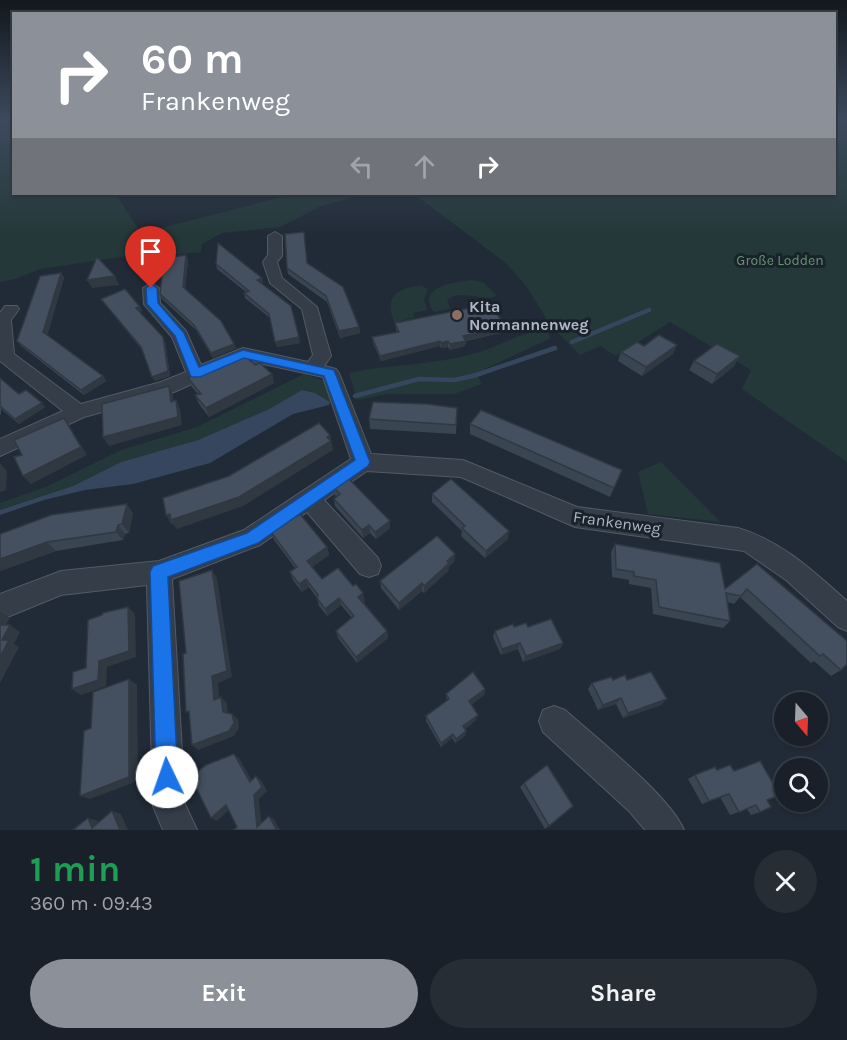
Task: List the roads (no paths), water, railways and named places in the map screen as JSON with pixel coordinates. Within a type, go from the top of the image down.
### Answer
[{"type":"street","points":[[275,236],[275,256],[270,262],[275,280],[309,307],[322,356],[313,368]]},
{"type":"street","points":[[151,288],[152,304],[180,335],[196,374]]},
{"type":"street","points":[[11,309],[3,320],[5,356],[78,412]]},
{"type":"street","points":[[0,448],[78,412],[167,387],[243,354],[330,373],[363,462],[252,538],[159,572],[61,583],[0,607]]},
{"type":"street","name":"Frankenweg","points":[[363,462],[463,469],[575,517],[738,538],[755,543],[774,555],[847,618]]},
{"type":"street","points":[[309,499],[369,566]]},
{"type":"street","points":[[159,572],[169,806],[180,830]]},
{"type":"street","points":[[554,721],[641,801],[667,830]]},
{"type":"water","points":[[302,390],[315,393],[330,402],[329,405],[293,414],[210,463],[133,484],[85,490],[44,500],[0,515],[0,510],[73,486],[121,462],[198,440],[269,409]]},
{"type":"waterway","points":[[572,342],[649,310]]},
{"type":"waterway","points":[[355,396],[419,379],[454,380],[473,376],[555,348]]},
{"type":"place","name":"Kita Normannenweg","points":[[457,315]]},
{"type":"park label","name":"Große Lodden","points":[[780,260]]}]
